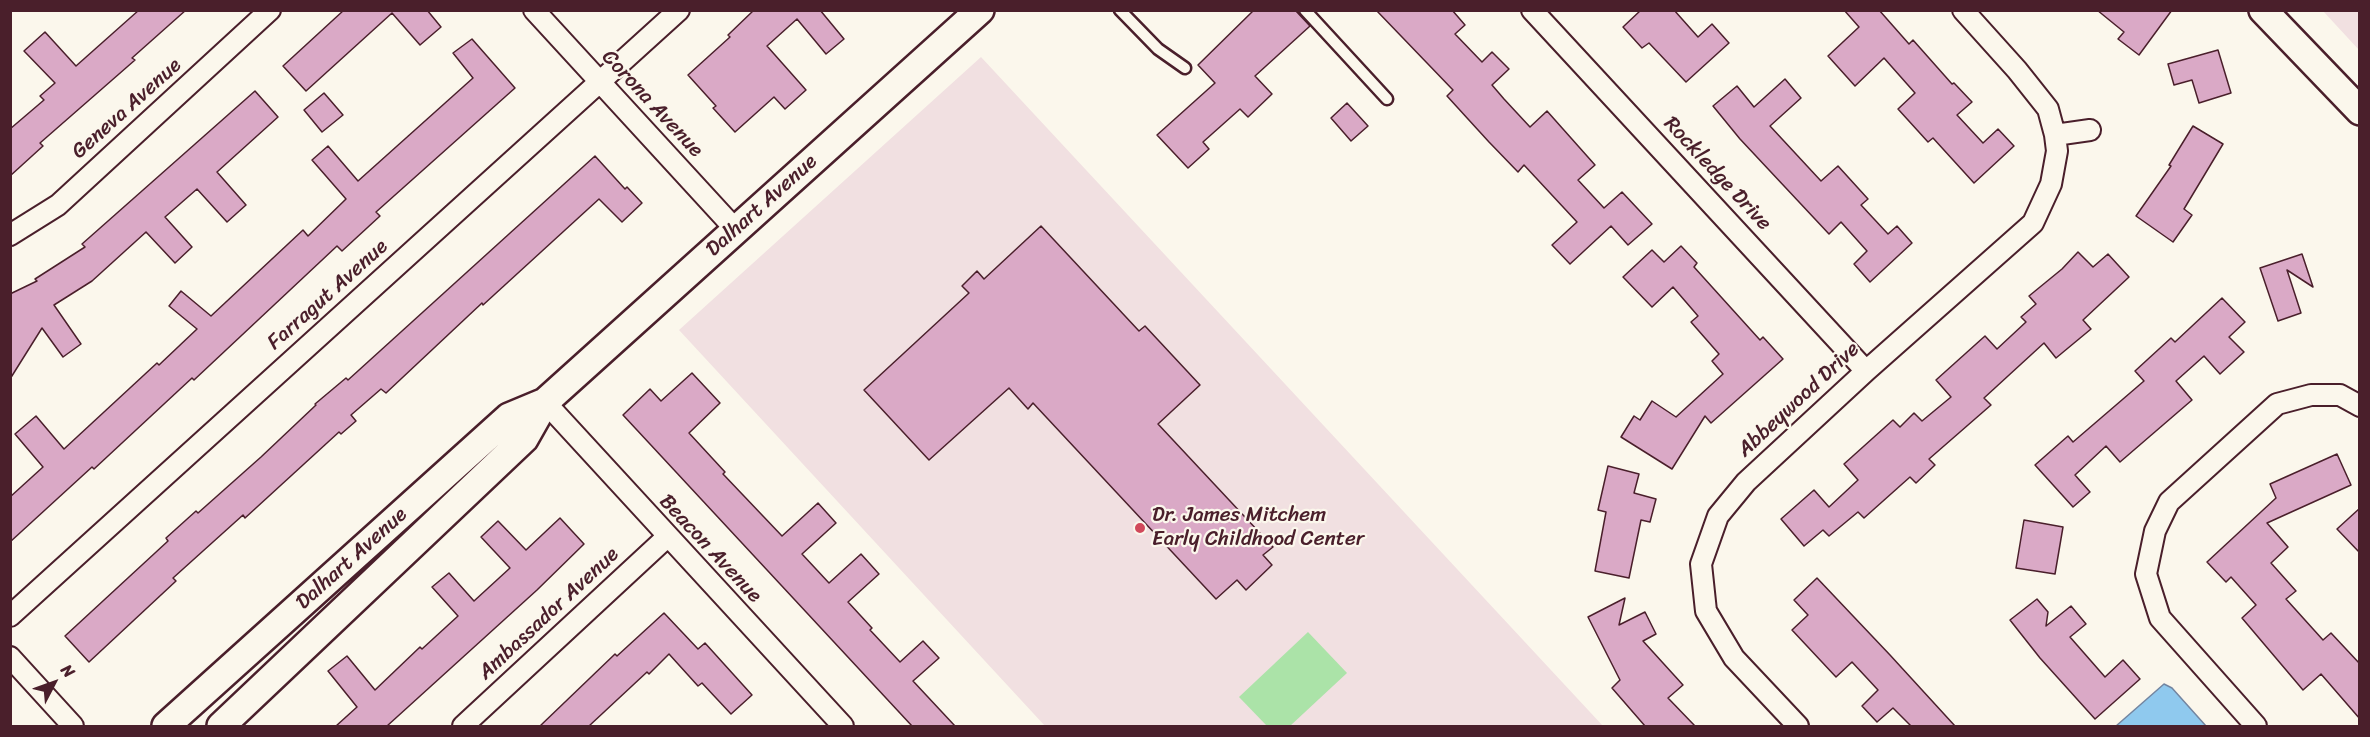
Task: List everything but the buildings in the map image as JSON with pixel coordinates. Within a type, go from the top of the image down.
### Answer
[{"type":"main road","name":"Dalhart Avenue","points":[[166,726],[509,417],[544,402],[980,10]]},
{"type":"main road","points":[[2264,10],[2360,111]]},
{"type":"main road","name":"Dalhart Avenue","points":[[221,726],[524,439],[544,402]]},
{"type":"street","name":"Geneva Avenue","points":[[10,235],[58,205],[270,10]]},
{"type":"street","name":"Corona Avenue","points":[[534,10],[736,230]]},
{"type":"street","name":"Farragut Avenue","points":[[10,616],[679,10]]},
{"type":"street","name":"Rockledge Drive","points":[[1532,10],[1866,370]]},
{"type":"street","name":"Abbeywood Drive","points":[[1798,726],[1734,658],[1706,611],[1701,564],[1718,516],[1746,482],[1866,370],[2033,223],[2051,184],[2056,151],[2055,135],[2048,109],[2018,70],[1963,10]]},
{"type":"street","points":[[2055,135],[2090,130]]},
{"type":"street","points":[[2256,726],[2160,618],[2146,574],[2155,531],[2169,502],[2277,404],[2311,395],[2340,395],[2360,406]]},
{"type":"street","name":"Beacon Avenue","points":[[544,402],[843,726]]},
{"type":"street","name":"Ambassador Avenue","points":[[463,726],[667,537]]},
{"type":"street","points":[[10,657],[73,726]]},
{"type":"lane","points":[[1120,10],[1158,49],[1185,68]]},
{"type":"lane","points":[[1305,10],[1387,99]]},
{"type":"shaded area","points":[[2323,11],[2359,11],[2359,50]]},
{"type":"shaded area","name":"Dr. James Mitchem Early Childhood Center","points":[[981,57],[1603,726],[1045,726],[679,330]]},
{"type":"green space","points":[[1308,632],[1347,673],[1290,726],[1267,726],[1239,697]]},
{"type":"water","points":[[2164,684],[2172,688],[2206,726],[2116,726]]},
{"type":"place","name":"Dr. James Mitchem Early Childhood Center","points":[[1140,528]]}]
